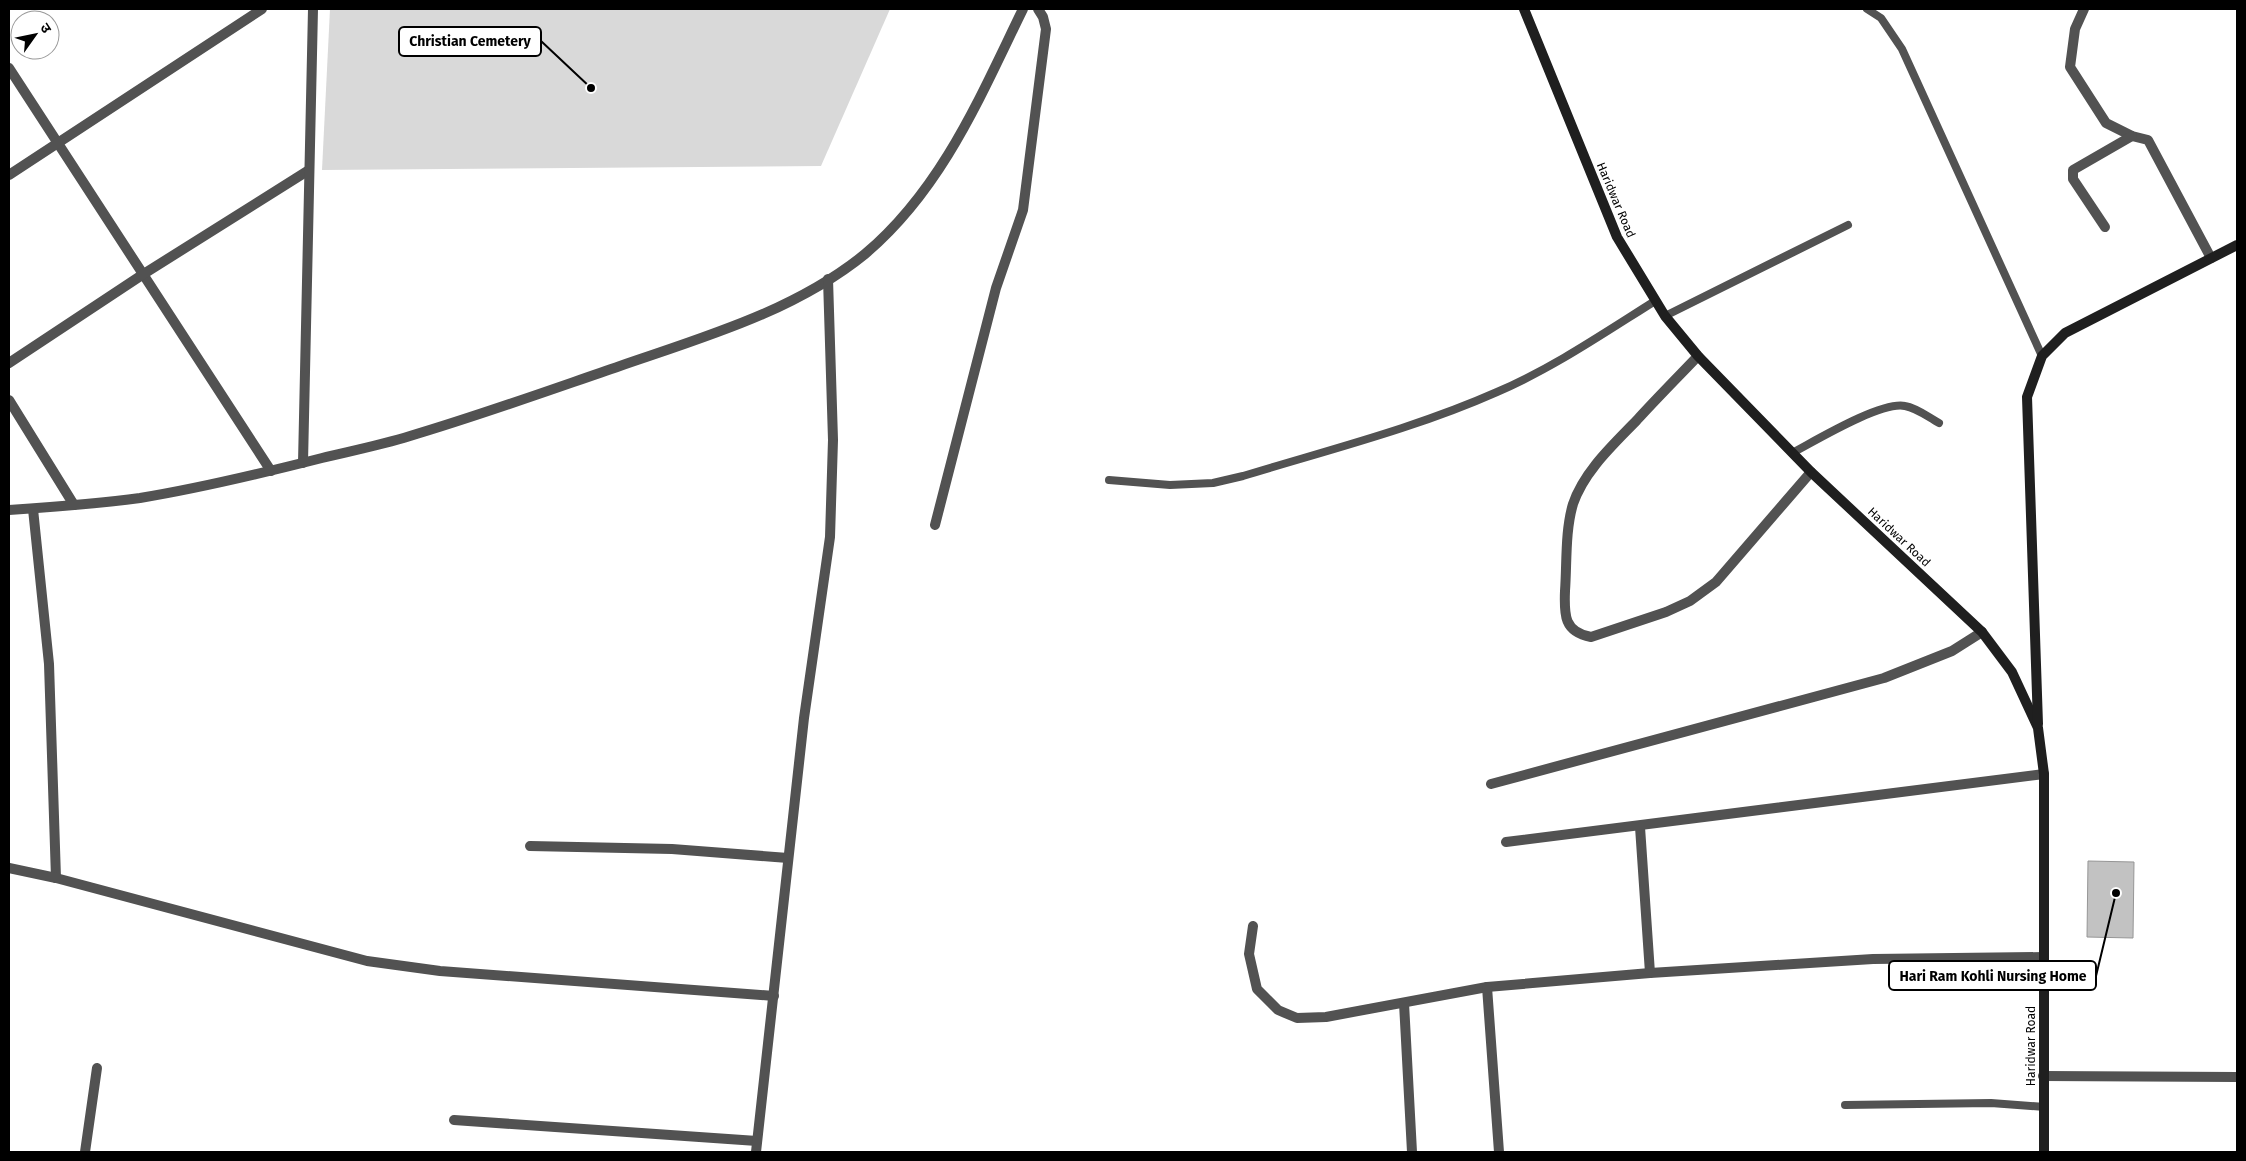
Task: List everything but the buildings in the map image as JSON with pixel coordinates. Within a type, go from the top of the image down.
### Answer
[{"type":"main road","name":"Haridwar Road","points":[[1524,9],[1617,237],[1665,316],[1698,356],[1811,472],[1982,632],[2012,672],[2038,728],[2044,774],[2044,1152]]},
{"type":"main road","points":[[2038,728],[2027,397],[2042,356],[2065,333],[2237,244]]},
{"type":"street","points":[[9,175],[262,9]]},
{"type":"street","points":[[303,463],[313,9]]},
{"type":"street","points":[[9,510],[141,497],[303,463],[434,428],[723,330],[779,306],[828,279],[865,253],[899,220],[938,173],[968,121],[1023,9]]},
{"type":"street","points":[[935,525],[996,288],[1023,210],[1046,29],[1044,17],[1038,9]]},
{"type":"street","points":[[2084,9],[2075,29],[2070,67],[2106,123],[2132,136],[2148,140],[2211,258]]},
{"type":"street","points":[[9,68],[271,471]]},
{"type":"street","points":[[2105,227],[2073,179],[2073,170],[2132,136]]},
{"type":"street","points":[[9,363],[142,275],[308,170]]},
{"type":"street","points":[[756,1152],[804,718],[830,537],[833,494],[833,440],[828,279]]},
{"type":"street","points":[[1698,356],[1608,450],[1584,481],[1573,504],[1568,533],[1564,612],[1569,625],[1578,634],[1591,636],[1666,612],[1690,601],[1716,582],[1811,472]]},
{"type":"street","points":[[9,400],[74,505]]},
{"type":"street","points":[[33,509],[48,664],[56,878]]},
{"type":"street","points":[[1491,784],[1884,678],[1952,651],[1982,632]]},
{"type":"street","points":[[1506,842],[1640,827],[2044,774]]},
{"type":"street","points":[[1640,827],[1650,973]]},
{"type":"street","points":[[530,846],[672,849],[788,858]]},
{"type":"street","points":[[9,868],[56,878],[368,961],[440,971],[774,996]]},
{"type":"street","points":[[1252,926],[1249,954],[1258,989],[1278,1010],[1297,1018],[1326,1017],[1487,987],[1650,973],[1872,959],[2044,957]]},
{"type":"street","points":[[1487,987],[1499,1152]]},
{"type":"street","points":[[1404,1003],[1412,1152]]},
{"type":"street","points":[[85,1152],[97,1068]]},
{"type":"street","points":[[2043,1076],[2237,1077]]},
{"type":"street","points":[[454,1120],[757,1141]]},
{"type":"lane","points":[[1867,9],[1881,18],[1902,49],[2042,356]]},
{"type":"lane","points":[[1665,316],[1848,225]]},
{"type":"lane","points":[[1108,480],[1170,485],[1212,483],[1244,476],[1436,416],[1497,392],[1546,368],[1655,301]]},
{"type":"lane","points":[[1792,453],[1885,407],[1903,405],[1919,411],[1939,423]]},
{"type":"lane","points":[[1845,1105],[1991,1103],[2045,1106]]},
{"type":"shaded area","points":[[330,9],[890,9],[821,166],[322,170]]},
{"type":"place","name":"Christian Cemetery","points":[[591,88]]},
{"type":"place","name":"Hari Ram Kohli Nursing Home","points":[[2116,893]]}]
